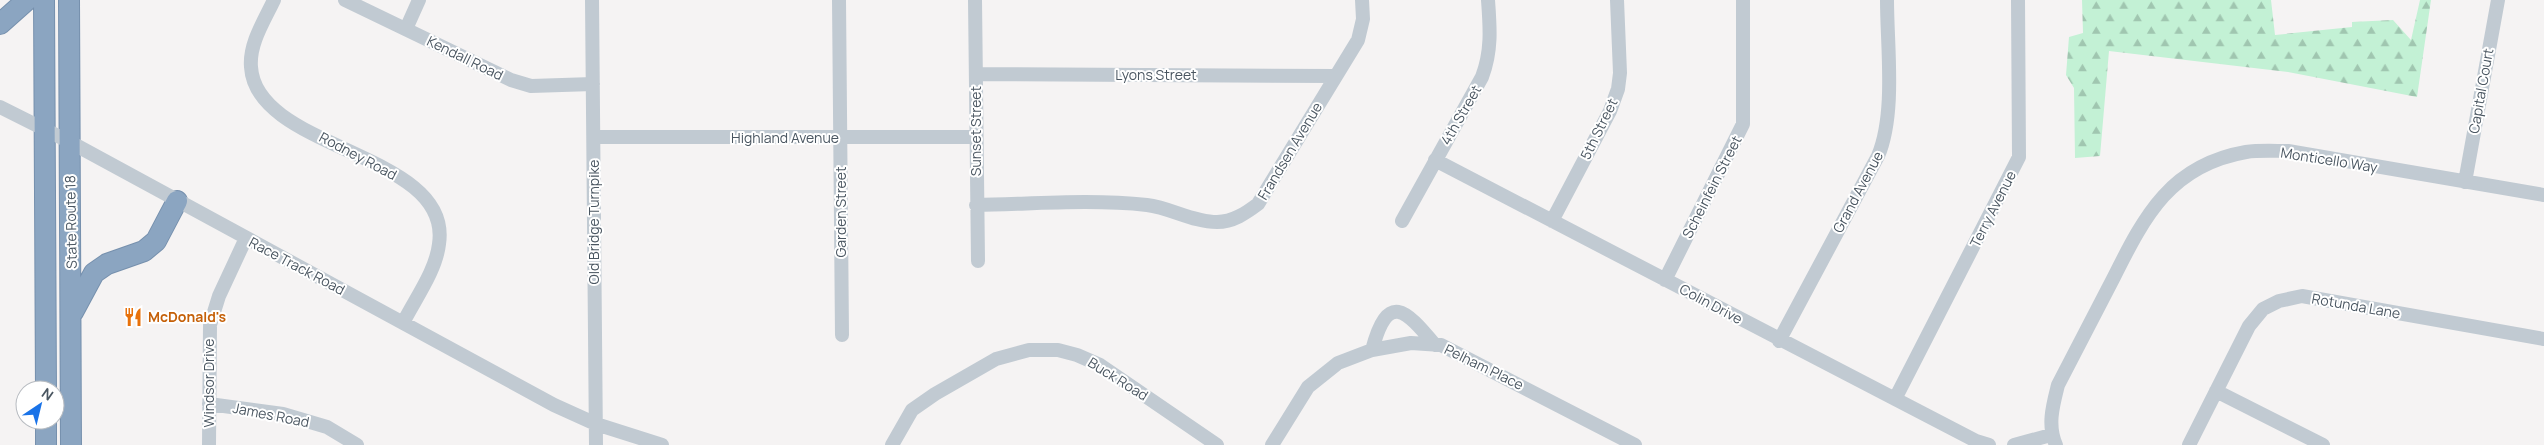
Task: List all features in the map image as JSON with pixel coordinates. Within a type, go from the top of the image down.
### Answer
[{"type":"highway","points":[[0,24],[27,0]]},
{"type":"highway","name":"State Route 18","points":[[44,0],[46,380]]},
{"type":"highway","name":"State Route 18","points":[[68,0],[72,314],[71,445]]},
{"type":"highway","points":[[72,314],[94,273],[107,264],[144,251],[156,241],[177,201]]},
{"type":"highway","points":[[46,430],[46,445]]},
{"type":"street","name":"Rodney Road","points":[[274,0],[251,52],[253,79],[265,102],[285,117],[415,187],[428,200],[437,217],[440,243],[437,256],[403,323]]},
{"type":"street","name":"Kendall Road","points":[[345,0],[511,80],[531,86],[592,84]]},
{"type":"street","points":[[406,29],[419,0]]},
{"type":"street","name":"Old Bridge Turnpike","points":[[592,0],[596,445]]},
{"type":"street","name":"Garden Street","points":[[839,0],[842,335]]},
{"type":"street","name":"Sunset Street","points":[[975,0],[978,261]]},
{"type":"street","name":"Frandsen Avenue","points":[[976,205],[1122,203],[1149,205],[1177,212],[1196,220],[1219,222],[1242,216],[1258,204],[1358,40],[1363,20],[1362,0]]},
{"type":"street","name":"4th Street","points":[[1402,221],[1482,77],[1489,59],[1491,43],[1488,0]]},
{"type":"street","name":"5th Street","points":[[1552,221],[1610,111],[1618,89],[1620,73],[1617,0]]},
{"type":"street","name":"Scheinfein Street","points":[[1665,280],[1743,124],[1743,0]]},
{"type":"street","name":"Grand Avenue","points":[[1779,340],[1885,140],[1888,120],[1887,0]]},
{"type":"street","name":"Terry Avenue","points":[[1895,399],[2019,156],[2018,0]]},
{"type":"street","name":"Capital Court","points":[[2465,182],[2498,0]]},
{"type":"street","name":"Lyons Street","points":[[976,74],[1336,76]]},
{"type":"street","name":"Race Track Road","points":[[0,107],[70,142],[554,405],[596,424],[662,445]]},
{"type":"street","name":"Highland Avenue","points":[[594,137],[976,137]]},
{"type":"street","name":"Monticello Way","points":[[2054,440],[2052,411],[2058,385],[2140,224],[2174,184],[2198,169],[2221,159],[2247,152],[2288,151],[2544,196]]},
{"type":"street","name":"Colin Drive","points":[[1435,160],[1779,340],[1976,441],[1989,445]]},
{"type":"street","name":"Windsor Drive","points":[[209,445],[210,325],[219,296],[246,238]]},
{"type":"street","name":"Rotunda Lane","points":[[2189,445],[2249,326],[2263,309],[2279,301],[2302,296],[2544,339]]},
{"type":"street","points":[[1372,350],[1378,326],[1385,316],[1394,312],[1405,313],[1412,318],[1435,345]]},
{"type":"street","name":"Pelham Place","points":[[1272,445],[1308,387],[1338,363],[1372,350],[1410,343],[1441,345],[1483,364],[1636,445]]},
{"type":"street","name":"Buck Road","points":[[892,445],[912,410],[934,394],[996,359],[1029,350],[1058,350],[1077,355],[1100,365],[1217,445]]},
{"type":"street","points":[[2216,392],[2323,445]]},
{"type":"street","name":"James Road","points":[[209,404],[284,414],[327,427],[357,445]]},
{"type":"street","points":[[2014,445],[2054,440]]},
{"type":"green space","points":[[2082,0],[2271,0],[2275,35],[2352,27],[2352,22],[2393,20],[2411,40],[2420,0],[2431,0],[2417,97],[2288,72],[2109,51],[2100,156],[2075,158],[2074,88],[2066,75],[2069,37],[2083,33]]},
{"type":"place","name":"McDonald's","points":[[133,317]]}]
